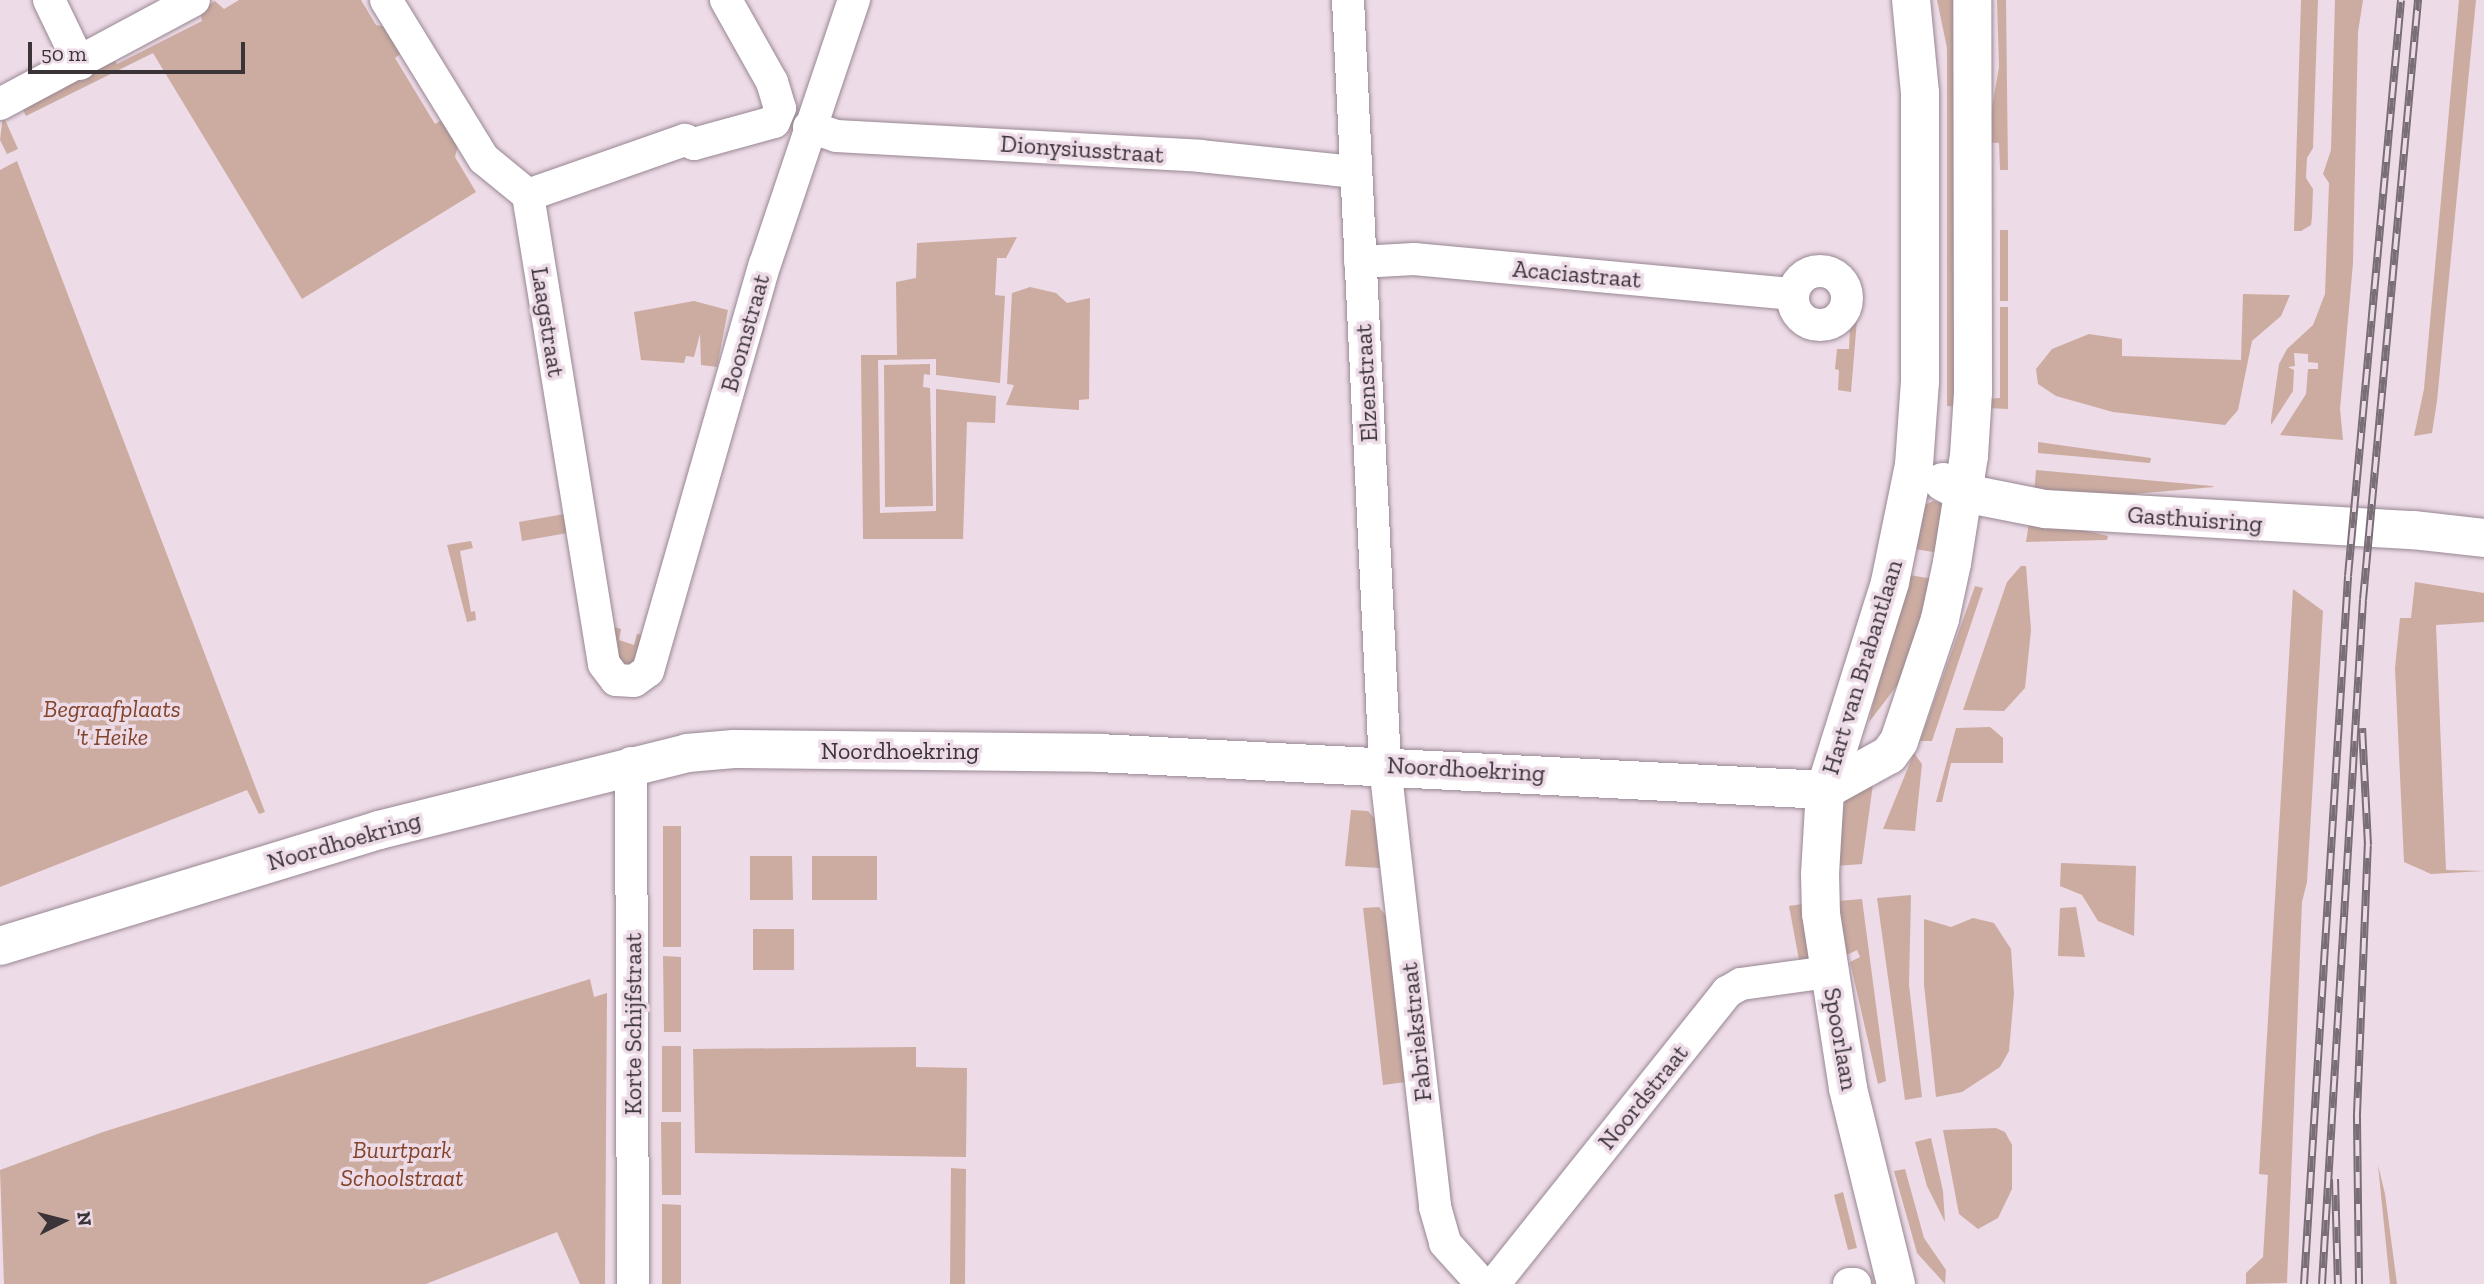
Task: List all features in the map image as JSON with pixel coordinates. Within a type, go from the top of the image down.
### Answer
[{"type":"street","points":[[49,0],[80,64]]},
{"type":"street","points":[[0,104],[80,64],[194,0]]},
{"type":"street","points":[[386,0],[484,159],[528,195],[685,140],[694,144],[774,122],[780,108],[772,82],[726,0]]},
{"type":"street","name":"Boomstraat","points":[[648,671],[765,264],[854,0]]},
{"type":"street","name":"Elzenstraat","points":[[1348,0],[1386,784]]},
{"type":"street","name":"Hart van Brabantlaan","points":[[1825,790],[1887,593],[1914,465],[1920,381],[1920,119],[1911,0]]},
{"type":"street","name":"Hart van Brabantlaan","points":[[1825,790],[1889,755],[1899,741],[1940,619],[1964,493],[1973,392],[1972,0]]},
{"type":"street","name":"Dionysiusstraat","points":[[780,108],[836,136],[1200,156],[1356,172]]},
{"type":"street","name":"Laagstraat","points":[[528,195],[604,664],[611,677],[622,682],[639,679],[648,671]]},
{"type":"street","name":"Acaciastraat","points":[[1360,262],[1414,259],[1793,294]]},
{"type":"street","name":"Gasthuisring","points":[[1914,465],[1964,493],[2045,509],[2413,530],[2484,538]]},
{"type":"street","name":"Noordhoekring","points":[[0,946],[379,830],[631,763],[734,749],[1099,753],[1386,784],[1825,790]]},
{"type":"street","name":"Korte Schijfstraat","points":[[631,763],[633,1284]]},
{"type":"street","name":"Fabriekstraat","points":[[1386,784],[1435,1207],[1445,1243],[1482,1284]]},
{"type":"street","name":"Spoorlaan","points":[[1825,790],[1820,874],[1829,972],[1853,1112],[1896,1284]]},
{"type":"street","name":"Noordstraat","points":[[1494,1284],[1727,992],[1741,984],[1829,972]]},
{"type":"street","points":[[1849,1284],[1856,1284]]},
{"type":"green space","points":[[239,0],[361,0],[376,25],[387,27],[404,51],[395,58],[435,124],[445,118],[461,133],[455,157],[476,192],[302,299],[153,53],[26,116],[21,106],[110,55],[117,64],[202,21],[200,10],[215,1],[224,9]]},
{"type":"green space","points":[[1937,0],[1956,0],[1958,407],[1947,406],[1947,48]]},
{"type":"green space","points":[[1997,0],[2006,0],[2008,170],[2000,170],[1999,143],[1986,142],[1999,67]]},
{"type":"green space","points":[[2301,0],[2318,0],[2313,148],[2307,158],[2306,178],[2313,189],[2311,225],[2301,231],[2294,231]]},
{"type":"green space","points":[[2335,0],[2363,0],[2358,32],[2353,263],[2340,409],[2343,440],[2280,435],[2306,394],[2308,369],[2318,369],[2318,363],[2308,362],[2308,354],[2294,353],[2295,366],[2288,367],[2294,370],[2293,391],[2271,425],[2279,364],[2287,349],[2313,325],[2325,294],[2329,183],[2323,174],[2331,150]]},
{"type":"green space","points":[[2459,0],[2476,0],[2437,401],[2432,433],[2414,436],[2424,389]]},
{"type":"green space","points":[[3,115],[18,149],[7,154],[0,140]]},
{"type":"green space","name":"Begraafplaats 't Heike","points":[[17,161],[265,812],[259,814],[247,790],[0,887],[0,170]]},
{"type":"green space","points":[[2000,230],[2008,230],[2008,301],[2000,301]]},
{"type":"green space","points":[[1017,237],[1006,258],[997,258],[995,295],[1005,296],[1000,383],[936,375],[936,359],[878,360],[880,513],[936,511],[936,389],[996,396],[995,423],[967,422],[963,539],[863,539],[861,355],[897,355],[896,282],[916,278],[917,243]]},
{"type":"green space","points":[[1030,287],[1056,293],[1067,303],[1090,298],[1089,399],[1079,400],[1079,410],[1006,405],[1014,385],[1007,384],[1012,293]]},
{"type":"green space","points":[[2243,294],[2290,295],[2281,316],[2252,341],[2238,410],[2225,425],[2113,412],[2056,396],[2038,384],[2036,369],[2052,349],[2089,334],[2122,339],[2122,356],[2241,360]]},
{"type":"green space","points":[[694,301],[728,310],[717,367],[701,365],[700,334],[694,357],[686,356],[684,363],[641,360],[634,312]]},
{"type":"green space","points":[[2000,307],[2008,307],[2008,409],[1986,408],[1987,399],[2000,398]]},
{"type":"green space","points":[[1854,308],[1858,308],[1851,392],[1838,390],[1839,370],[1835,369],[1837,349],[1849,349],[1850,328],[1840,326]]},
{"type":"green space","points":[[930,364],[930,375],[924,374],[923,387],[930,388],[933,506],[885,507],[884,365]]},
{"type":"green space","points":[[2038,442],[2151,458],[2150,463],[2038,453]]},
{"type":"green space","points":[[2036,470],[2214,487],[2099,497],[2034,494]]},
{"type":"green space","points":[[1933,501],[1943,504],[1939,553],[1909,548],[1922,506]]},
{"type":"green space","points":[[570,513],[573,532],[522,541],[519,522]]},
{"type":"green space","points":[[2029,523],[2108,536],[2107,540],[2026,542]]},
{"type":"green space","points":[[471,541],[473,548],[460,551],[471,612],[475,611],[476,620],[467,622],[447,545]]},
{"type":"green space","points":[[2021,566],[2026,566],[2031,630],[2025,688],[2004,711],[1963,710],[2007,582]]},
{"type":"green space","points":[[1904,574],[1933,579],[1899,683],[1869,722]]},
{"type":"green space","points":[[2415,582],[2484,593],[2484,622],[2436,625],[2446,870],[2484,871],[2431,874],[2404,862],[2395,668],[2400,618],[2411,618]]},
{"type":"green space","points":[[1975,586],[1983,588],[1932,741],[1920,741]]},
{"type":"green space","points":[[2293,589],[2323,611],[2307,882],[2302,902],[2287,1283],[2246,1284],[2246,1273],[2263,1257],[2268,1175],[2259,1174]]},
{"type":"green space","points":[[608,625],[621,629],[619,640],[634,645],[637,634],[643,635],[633,666],[620,665]]},
{"type":"green space","points":[[1990,727],[2003,738],[2003,763],[1951,763],[1942,802],[1936,802],[1956,728]]},
{"type":"green space","points":[[1914,753],[1922,764],[1915,831],[1883,829]]},
{"type":"green space","points":[[1873,784],[1862,864],[1836,866],[1846,793]]},
{"type":"green space","points":[[1351,810],[1368,811],[1375,819],[1380,868],[1345,866]]},
{"type":"green space","points":[[663,826],[681,826],[681,947],[663,947]]},
{"type":"green space","points":[[750,856],[792,856],[793,900],[750,900]]},
{"type":"green space","points":[[812,856],[877,856],[877,900],[812,900]]},
{"type":"green space","points":[[2061,863],[2136,866],[2134,936],[2098,921],[2082,895],[2060,886]]},
{"type":"green space","points":[[1911,895],[1909,985],[1922,1097],[1905,1100],[1877,898]]},
{"type":"green space","points":[[1862,899],[1886,1081],[1878,1084],[1850,962],[1860,957],[1857,950],[1847,955],[1838,901]]},
{"type":"green space","points":[[1803,904],[1813,962],[1800,965],[1789,906]]},
{"type":"green space","points":[[1379,907],[1386,916],[1405,1082],[1383,1085],[1363,908]]},
{"type":"green space","points":[[2076,907],[2085,957],[2058,956],[2060,908]]},
{"type":"green space","points":[[1973,918],[1994,923],[2011,949],[2014,994],[2009,1051],[2000,1067],[1962,1092],[1936,1097],[1924,985],[1924,919],[1951,927]]},
{"type":"green space","points":[[753,929],[794,929],[794,970],[753,970]]},
{"type":"green space","points":[[663,956],[681,957],[681,1032],[664,1032]]},
{"type":"green space","name":"Buurtpark Schoolstraat","points":[[590,979],[594,997],[607,993],[605,1284],[580,1284],[557,1232],[426,1284],[4,1284],[0,1170],[103,1132]]},
{"type":"green space","points":[[662,1046],[681,1046],[681,1112],[662,1112]]},
{"type":"green space","points":[[916,1047],[916,1067],[967,1068],[966,1157],[695,1153],[693,1049]]},
{"type":"green space","points":[[661,1122],[681,1122],[681,1195],[662,1195]]},
{"type":"green space","points":[[1996,1128],[2005,1132],[2012,1145],[2012,1189],[1998,1218],[1978,1229],[1959,1214],[1943,1130]]},
{"type":"green space","points":[[1931,1138],[1943,1191],[1945,1222],[1927,1186],[1915,1142]]},
{"type":"green space","points":[[2378,1165],[2385,1194],[2397,1284],[2390,1284]]},
{"type":"green space","points":[[951,1168],[966,1169],[965,1284],[950,1284]]},
{"type":"green space","points":[[1905,1169],[1924,1238],[1946,1270],[1945,1284],[1917,1253],[1894,1171]]},
{"type":"green space","points":[[1843,1192],[1857,1248],[1848,1250],[1834,1195]]},
{"type":"green space","points":[[662,1204],[681,1205],[681,1284],[662,1284]]},
{"type":"railway","points":[[2304,1284],[2348,576],[2401,0]]},
{"type":"railway","points":[[2322,1284],[2363,600],[2418,0]]},
{"type":"railway","points":[[2359,1284],[2357,1114],[2368,845],[2362,728]]},
{"type":"railway","points":[[2335,1179],[2338,1284]]}]
